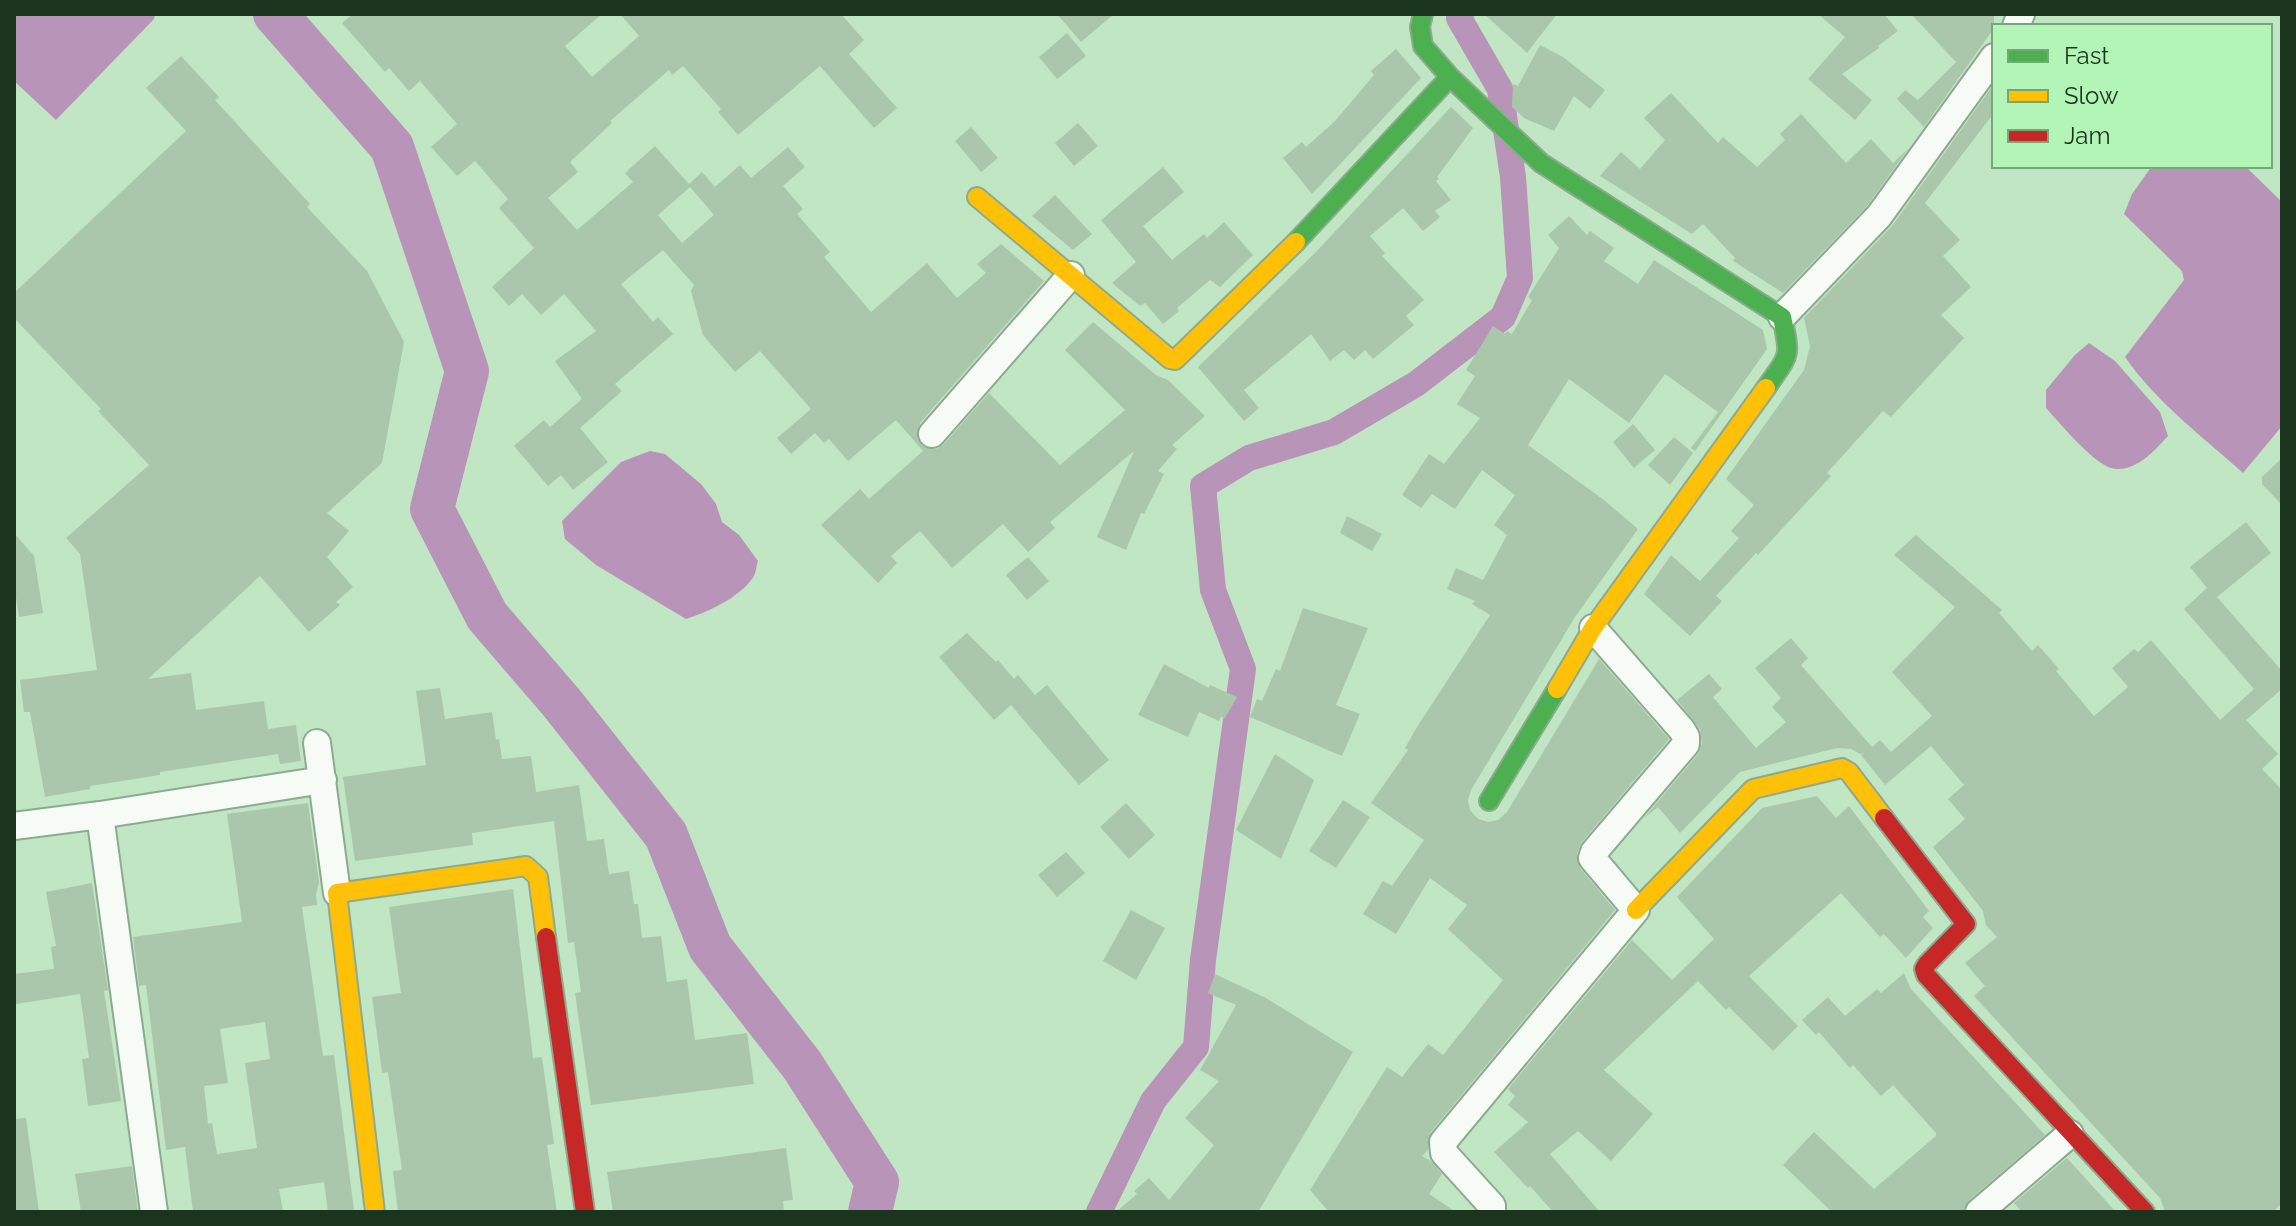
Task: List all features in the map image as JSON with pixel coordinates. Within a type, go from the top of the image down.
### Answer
[{"type":"street","points":[[1423,14],[1420,27],[1423,46],[1450,77],[1541,163],[1782,317],[1789,350],[1787,358],[1593,628],[1489,801]]},
{"type":"street","points":[[1782,317],[1879,216],[1992,60]]},
{"type":"street","points":[[977,197],[1170,359],[1175,360],[1301,237],[1450,77]]},
{"type":"street","points":[[932,434],[1071,275]]},
{"type":"street","points":[[1593,628],[1686,737],[1686,744],[1592,858],[1636,910]]},
{"type":"street","points":[[317,743],[375,1212]]},
{"type":"street","points":[[1492,1212],[1492,1206],[1444,1153],[1443,1142],[1636,910],[1743,797],[1753,789],[1842,768],[1849,772],[1966,924],[1927,964],[1924,969],[1926,975],[2145,1212]]},
{"type":"street","points":[[14,826],[323,780]]},
{"type":"street","points":[[100,815],[154,1212]]},
{"type":"street","points":[[337,893],[526,866],[535,871],[585,1212]]},
{"type":"street","points":[[1979,1212],[2070,1134]]},
{"type":"shaded area","points":[[14,14],[155,14],[154,19],[56,120],[14,81]]},
{"type":"shaded area","points":[[2151,168],[2247,168],[2282,202],[2282,426],[2243,473],[2166,404],[2125,357],[2184,280],[2182,271],[2124,214],[2132,194]]},
{"type":"shaded area","points":[[2089,343],[2115,361],[2160,412],[2168,436],[2132,466],[2116,469],[2099,461],[2046,408],[2046,390]]},
{"type":"shaded area","points":[[650,451],[665,454],[701,484],[716,504],[722,522],[739,535],[758,561],[753,577],[739,592],[713,608],[686,619],[596,565],[565,539],[562,521],[621,462]]},
{"type":"building","points":[[353,14],[602,14],[565,46],[592,77],[639,36],[620,14],[841,14],[864,40],[849,54],[897,108],[874,128],[820,66],[738,135],[718,112],[721,109],[683,66],[672,75],[669,70],[610,121],[612,123],[570,162],[578,172],[548,198],[577,230],[633,182],[625,173],[655,146],[689,184],[702,172],[715,187],[740,165],[751,178],[788,147],[805,167],[783,186],[803,209],[797,214],[830,252],[824,257],[871,312],[927,263],[957,298],[986,273],[977,264],[1001,244],[1044,281],[920,423],[917,438],[922,446],[936,449],[943,445],[989,393],[1060,465],[1125,410],[1065,350],[1093,322],[1156,375],[1168,380],[1205,416],[1172,445],[1177,449],[1158,471],[1164,474],[1144,514],[1141,513],[1126,550],[1097,537],[1134,451],[1050,522],[1055,528],[1028,552],[1003,524],[952,568],[920,531],[891,556],[897,563],[878,583],[821,525],[860,489],[869,499],[923,451],[896,420],[848,461],[829,439],[824,443],[815,433],[791,454],[777,438],[811,409],[760,351],[735,372],[703,335],[691,291],[694,285],[663,250],[621,284],[653,322],[658,317],[673,334],[615,384],[622,391],[580,428],[608,462],[573,490],[561,475],[548,486],[514,446],[544,420],[550,427],[582,399],[555,361],[596,331],[564,294],[541,315],[522,294],[509,306],[492,287],[534,248],[499,208],[508,199],[475,161],[457,176],[431,147],[457,124],[420,81],[409,91],[389,68],[385,72],[342,23]],"holes":[[[690,187],[714,215],[682,243],[658,215]]]},
{"type":"building","points":[[1057,14],[1114,14],[1081,42]]},
{"type":"building","points":[[1484,14],[1557,14],[1527,53]]},
{"type":"building","points":[[1818,14],[1884,14],[1898,31],[1842,74],[1872,100],[1855,120],[1808,79],[1845,37]]},
{"type":"building","points":[[1911,14],[1994,14],[1992,31],[1924,127],[1897,99],[1905,90],[1918,100],[1956,62]]},
{"type":"building","points":[[1067,33],[1086,56],[1057,79],[1039,57]]},
{"type":"building","points":[[1540,45],[1563,57],[1605,90],[1590,109],[1574,96],[1554,131],[1524,118],[1512,107],[1513,84],[1518,86]]},
{"type":"building","points":[[1396,49],[1421,78],[1312,194],[1283,158],[1302,142],[1306,147],[1335,121],[1374,75],[1371,71]]},
{"type":"building","points":[[181,56],[219,97],[215,100],[310,204],[307,207],[367,271],[404,342],[382,463],[327,513],[349,531],[327,557],[353,587],[336,602],[340,605],[309,632],[260,576],[148,679],[191,673],[196,710],[264,701],[268,729],[296,725],[301,761],[280,764],[278,754],[160,772],[160,775],[45,797],[30,712],[24,712],[20,680],[97,670],[80,554],[66,538],[149,465],[98,411],[101,409],[14,318],[14,293],[186,131],[146,88]]},
{"type":"building","points":[[1992,87],[1992,116],[1925,203],[1960,240],[1943,256],[1971,287],[1941,315],[1964,338],[1891,417],[1883,411],[1827,473],[1831,476],[1716,596],[1722,601],[1690,636],[1644,594],[1671,555],[1700,581],[1739,538],[1731,531],[1754,505],[1726,479],[1804,370],[1810,346],[1804,318],[1892,226]]},
{"type":"building","points":[[1671,93],[1718,143],[1723,137],[1757,167],[1785,140],[1780,134],[1801,114],[1846,163],[1871,139],[1893,163],[1908,149],[1867,206],[1783,293],[1733,261],[1735,258],[1703,224],[1692,234],[1600,176],[1621,152],[1640,169],[1665,140],[1644,118]]},
{"type":"building","points":[[1451,107],[1473,128],[1437,177],[1439,179],[1436,181],[1451,200],[1435,211],[1440,217],[1423,231],[1403,208],[1370,236],[1385,253],[1382,256],[1424,300],[1406,316],[1414,325],[1373,359],[1365,350],[1354,360],[1344,350],[1330,361],[1311,334],[1244,390],[1259,408],[1244,421],[1198,367],[1316,252]]},
{"type":"building","points":[[1078,123],[1098,146],[1074,166],[1055,143]]},
{"type":"building","points":[[971,127],[998,158],[981,172],[955,141]]},
{"type":"building","points":[[1163,167],[1184,192],[1143,226],[1172,260],[1204,234],[1207,238],[1224,222],[1253,255],[1220,287],[1210,280],[1163,324],[1145,303],[1140,306],[1112,283],[1136,262],[1101,220]]},
{"type":"building","points":[[1055,195],[1092,234],[1073,250],[1032,216]]},
{"type":"building","points":[[1569,216],[1587,235],[1590,231],[1614,248],[1604,261],[1638,284],[1654,260],[1763,330],[1767,349],[1695,451],[1691,448],[1718,412],[1665,374],[1629,423],[1569,379],[1528,445],[1604,500],[1638,529],[1575,617],[1471,790],[1468,800],[1470,810],[1478,819],[1488,822],[1498,820],[1507,812],[1599,659],[1669,739],[1582,842],[1577,853],[1580,868],[1615,910],[1430,1133],[1428,1150],[1422,1156],[1442,1174],[1429,1194],[1456,1212],[1329,1212],[1310,1190],[1387,1067],[1402,1077],[1428,1044],[1443,1055],[1503,980],[1448,929],[1467,905],[1430,878],[1396,934],[1363,914],[1383,881],[1392,886],[1424,840],[1371,803],[1408,750],[1405,748],[1417,727],[1490,615],[1472,604],[1475,601],[1447,589],[1456,568],[1483,580],[1507,535],[1494,525],[1515,495],[1482,470],[1455,509],[1432,494],[1421,508],[1402,495],[1429,454],[1444,464],[1480,418],[1457,404],[1475,376],[1466,370],[1493,326],[1505,334],[1507,331],[1512,334],[1532,300],[1528,297],[1559,248],[1548,235]]},
{"type":"building","points":[[1633,424],[1655,450],[1634,468],[1613,442]]},
{"type":"building","points":[[1674,437],[1693,453],[1670,485],[1648,465]]},
{"type":"building","points":[[2282,458],[2282,505],[2262,484],[2262,477]]},
{"type":"building","points":[[1347,516],[1382,534],[1372,551],[1340,533]]},
{"type":"building","points":[[2246,522],[2271,553],[2217,597],[2282,671],[2282,689],[2246,720],[2278,754],[2262,769],[2282,790],[2282,1203],[2273,1212],[2165,1212],[2160,1198],[1974,996],[1985,986],[1965,963],[1997,937],[1986,925],[1983,911],[1933,847],[1965,819],[1948,799],[1964,785],[1931,746],[1885,785],[1861,755],[1864,753],[1837,748],[1740,772],[1680,833],[1658,807],[1644,818],[1699,753],[1702,744],[1700,729],[1677,700],[1709,674],[1722,689],[1713,697],[1756,748],[1786,722],[1772,707],[1781,698],[1755,668],[1791,638],[1808,658],[1801,665],[1872,747],[1880,740],[1891,752],[1932,716],[1892,672],[1955,607],[1894,555],[1916,535],[2002,610],[1999,613],[2032,651],[2038,645],[2094,716],[2128,687],[2112,668],[2134,649],[2138,652],[2151,640],[2220,720],[2254,689],[2184,609],[2207,588],[2190,567]]},
{"type":"building","points":[[14,533],[34,556],[43,613],[19,617],[14,585]]},
{"type":"building","points":[[1028,557],[1049,581],[1027,600],[1006,575]]},
{"type":"building","points":[[1303,608],[1368,628],[1336,705],[1360,714],[1342,756],[1250,717],[1257,699],[1262,701],[1276,669],[1280,671]]},
{"type":"building","points":[[967,633],[1014,679],[1018,675],[1035,695],[1047,685],[1109,760],[1079,785],[1011,705],[994,720],[939,657]]},
{"type":"building","points":[[1164,664],[1209,688],[1210,685],[1237,697],[1225,718],[1221,717],[1219,721],[1199,712],[1188,737],[1138,715]]},
{"type":"building","points":[[440,688],[445,719],[492,712],[502,759],[531,756],[536,792],[579,785],[587,841],[604,839],[609,874],[629,871],[634,904],[638,904],[642,938],[661,936],[667,982],[687,979],[695,1040],[747,1033],[754,1084],[591,1105],[575,993],[581,992],[574,942],[568,943],[554,821],[472,833],[473,845],[355,861],[343,777],[426,765],[416,691]]},
{"type":"building","points":[[1275,754],[1314,780],[1281,859],[1236,830]]},
{"type":"building","points":[[1817,796],[1836,818],[1849,806],[1929,911],[1923,917],[1933,928],[1906,958],[1884,934],[1880,937],[1841,893],[1749,976],[1798,1026],[1773,1051],[1698,981],[1604,1070],[1653,1114],[1611,1161],[1578,1131],[1550,1154],[1600,1212],[1553,1212],[1494,1152],[1528,1122],[1508,1105],[1515,1096],[1508,1089],[1632,940],[1672,980],[1714,939],[1677,897],[1762,808]]},
{"type":"building","points":[[1343,800],[1370,817],[1336,868],[1309,851]]},
{"type":"building","points":[[308,803],[319,882],[317,905],[302,907],[323,1056],[334,1055],[354,1210],[328,1212],[324,1182],[279,1189],[283,1212],[193,1212],[185,1147],[166,1150],[146,985],[139,986],[133,937],[242,922],[227,814]],"holes":[[[265,1022],[270,1059],[245,1063],[257,1148],[217,1154],[212,1123],[208,1124],[204,1086],[228,1083],[220,1029]]]},
{"type":"building","points":[[1126,803],[1155,835],[1129,859],[1100,827]]},
{"type":"building","points":[[1066,852],[1085,873],[1057,897],[1038,875]]},
{"type":"building","points":[[92,883],[121,1101],[88,1106],[82,1059],[89,1058],[80,994],[16,1004],[14,974],[54,969],[51,947],[56,946],[46,892]]},
{"type":"building","points":[[513,889],[533,1058],[542,1057],[554,1144],[547,1145],[557,1212],[398,1212],[393,1171],[402,1170],[388,1072],[382,1073],[372,997],[401,993],[389,907]]},
{"type":"building","points":[[1131,910],[1165,928],[1136,980],[1103,961]]},
{"type":"building","points":[[1904,973],[1911,989],[2045,1135],[1969,1200],[1963,1212],[1832,1212],[1783,1165],[1814,1132],[1874,1189],[1936,1133],[1893,1085],[1881,1096],[1853,1065],[1850,1068],[1819,1032],[1816,1035],[1802,1020],[1828,997],[1845,1016],[1877,989],[1881,993]]},
{"type":"building","points":[[1215,974],[1266,998],[1353,1052],[1258,1212],[1116,1212],[1137,1194],[1134,1191],[1149,1178],[1169,1200],[1214,1145],[1185,1118],[1219,1081],[1200,1070],[1236,1005],[1208,993]]},
{"type":"building","points":[[26,1118],[39,1212],[14,1212],[14,1119]]},
{"type":"building","points":[[786,1148],[793,1200],[783,1201],[784,1212],[613,1212],[607,1172]]},
{"type":"building","points":[[2067,1158],[2116,1212],[2022,1212],[2014,1203]]},
{"type":"building","points":[[132,1166],[138,1212],[81,1212],[75,1174]]},
{"type":"waterway","points":[[275,14],[392,147],[467,371],[432,509],[487,616],[561,702],[666,835],[710,947],[802,1065],[877,1182],[870,1212]]},
{"type":"waterway","points":[[1099,1212],[1153,1101],[1196,1047],[1203,960],[1243,669],[1213,590],[1203,486],[1249,458],[1334,432],[1416,384],[1503,317],[1520,278],[1513,177],[1500,89],[1459,18],[1461,14]]},
{"type":"traffic: fast","points":[[1423,14],[1420,27],[1423,46],[1450,77],[1541,163],[1782,317],[1787,341],[1786,355],[1766,388]]},
{"type":"traffic: fast","points":[[1296,242],[1450,77]]},
{"type":"traffic: fast","points":[[1489,801],[1557,689]]},
{"type":"traffic: slow","points":[[977,197],[1170,359],[1175,360],[1296,242]]},
{"type":"traffic: slow","points":[[1557,689],[1593,628],[1766,388]]},
{"type":"traffic: slow","points":[[1636,910],[1753,789],[1842,768],[1849,772],[1884,818]]},
{"type":"traffic: slow","points":[[375,1212],[337,893],[526,866],[538,877],[546,937]]},
{"type":"traffic: jam","points":[[1884,818],[1966,924],[1927,964],[1924,969],[1926,975],[2145,1212]]},
{"type":"traffic: jam","points":[[546,937],[585,1212]]}]
